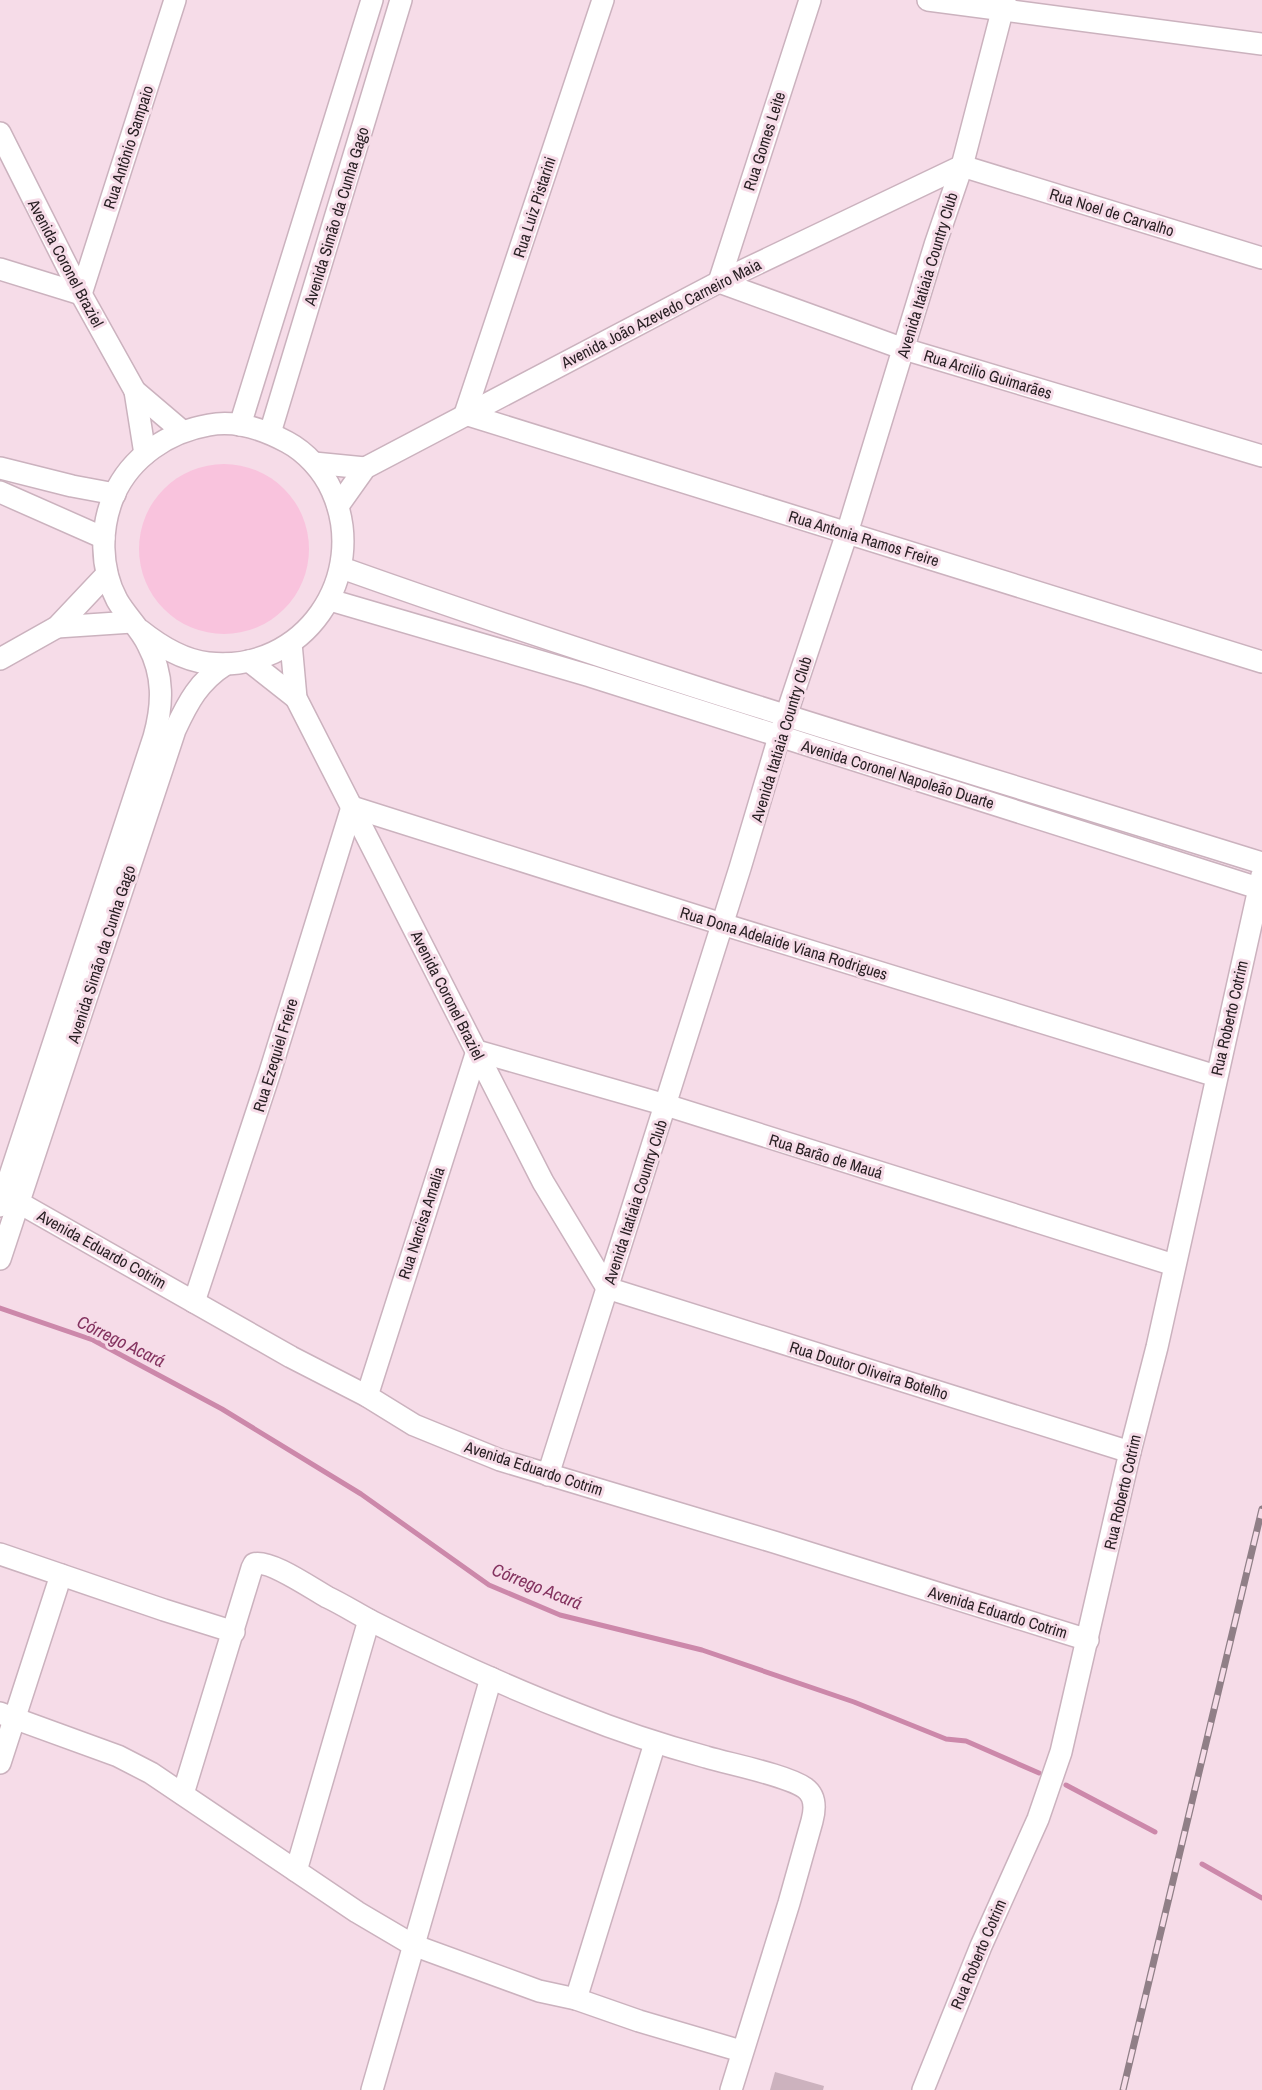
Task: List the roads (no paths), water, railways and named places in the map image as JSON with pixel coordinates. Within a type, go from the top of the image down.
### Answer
[{"type":"street","name":"Rua Antônio Sampaio","points":[[81,294],[175,0]]},
{"type":"street","name":"Avenida Simão da Cunha Gago","points":[[240,425],[372,0]]},
{"type":"street","name":"Avenida Simão da Cunha Gago","points":[[270,432],[401,0]]},
{"type":"street","name":"Rua Luiz Pistarini","points":[[465,414],[603,0]]},
{"type":"street","name":"Rua Gomes Leite","points":[[719,282],[810,0]]},
{"type":"street","points":[[928,0],[1004,5],[1262,44]]},
{"type":"street","name":"Avenida Itatiaia Country Club","points":[[548,1475],[666,1105],[779,737],[847,532],[934,245],[962,166],[1004,5]]},
{"type":"street","name":"Avenida Coronel Braziel","points":[[0,133],[8,165],[135,391],[182,432]]},
{"type":"street","name":"Avenida João Azevedo Carneiro Maia","points":[[338,506],[365,468],[719,282],[962,166]]},
{"type":"street","name":"Rua Noel de Carvalho","points":[[962,166],[1262,258]]},
{"type":"street","points":[[0,269],[81,294]]},
{"type":"street","name":"Rua Arcilio Guimarães","points":[[719,282],[904,350],[1262,456]]},
{"type":"street","points":[[268,331],[298,340]]},
{"type":"street","name":"Avenida Coronel Braziel","points":[[135,391],[145,454]]},
{"type":"street","name":"Rua Antonia Ramos Freire","points":[[465,414],[1262,662]]},
{"type":"street","points":[[211,424],[240,425],[270,432],[294,445],[314,463],[328,484],[338,506],[344,537],[342,568],[330,600],[313,624],[291,643],[271,654],[249,661],[226,664],[208,663],[190,659],[164,648],[136,626],[117,599],[107,574],[104,538],[107,516],[115,494],[128,472],[145,454],[162,441],[182,432],[211,424]]},
{"type":"street","points":[[314,463],[365,468]]},
{"type":"street","points":[[0,468],[115,494]]},
{"type":"street","points":[[0,492],[104,538]]},
{"type":"street","name":"Avenida Coronel Napoleão Duarte","points":[[342,568],[593,655],[1262,863]]},
{"type":"street","points":[[0,659],[57,627],[107,574]]},
{"type":"street","name":"Avenida Coronel Napoleão Duarte","points":[[330,600],[568,670],[779,737],[1260,881]]},
{"type":"street","points":[[57,627],[136,626]]},
{"type":"street","name":"Avenida Simão da Cunha Gago","points":[[136,626],[153,657],[161,686],[166,728]]},
{"type":"street","name":"Avenida Coronel Braziel","points":[[291,643],[296,698],[543,1182],[608,1288]]},
{"type":"street","name":"Avenida Coronel Braziel","points":[[249,661],[296,698]]},
{"type":"street","name":"Avenida Simão da Cunha Gago","points":[[0,1259],[6,1198],[62,1042],[166,728],[211,674],[226,664]]},
{"type":"street","name":"Rua Dona Adelaide Viana Rodrigues","points":[[352,807],[1216,1076]]},
{"type":"street","name":"Rua Ezequiel Freire","points":[[194,1302],[270,1072],[352,807]]},
{"type":"street","name":"Rua Roberto Cotrim","points":[[923,2090],[981,1946],[1038,1819],[1061,1752],[1130,1452],[1148,1387],[1260,881]]},
{"type":"street","name":"Rua Barão de Mauá","points":[[477,1051],[666,1105],[1174,1265]]},
{"type":"street","name":"Rua Narcisa Amalia","points":[[367,1396],[477,1051]]},
{"type":"street","name":"Avenida Eduardo Cotrim","points":[[6,1198],[291,1357],[367,1396],[414,1425],[500,1460],[762,1538],[1088,1641]]},
{"type":"street","name":"Rua Doutor Oliveira Botelho","points":[[608,1288],[1130,1452]]},
{"type":"street","points":[[0,1554],[234,1632]]},
{"type":"street","points":[[183,1794],[252,1568],[254,1564],[260,1562],[274,1566],[300,1583],[369,1620],[491,1678],[577,1714],[655,1743],[774,1776],[806,1789],[813,1801],[812,1821],[731,2090]]},
{"type":"street","points":[[0,1763],[8,1715],[61,1575]]},
{"type":"street","points":[[296,1871],[369,1620]]},
{"type":"street","points":[[372,2090],[491,1678]]},
{"type":"street","points":[[8,1715],[118,1756],[151,1773],[296,1871],[413,1945],[539,1991],[576,1999],[639,2021],[741,2051]]},
{"type":"street","points":[[576,1999],[655,1743]]},
{"type":"waterway","name":"Córrego Acará","points":[[0,1308],[93,1340],[222,1409],[361,1494],[489,1585],[560,1615],[702,1650],[854,1702],[946,1739],[966,1741],[1039,1773]]},
{"type":"waterway","name":"Córrego Acará","points":[[1066,1785],[1155,1832]]},
{"type":"waterway","name":"Córrego Acará","points":[[1202,1864],[1262,1898]]},
{"type":"railway","points":[[1123,2090],[1262,1509]]}]
